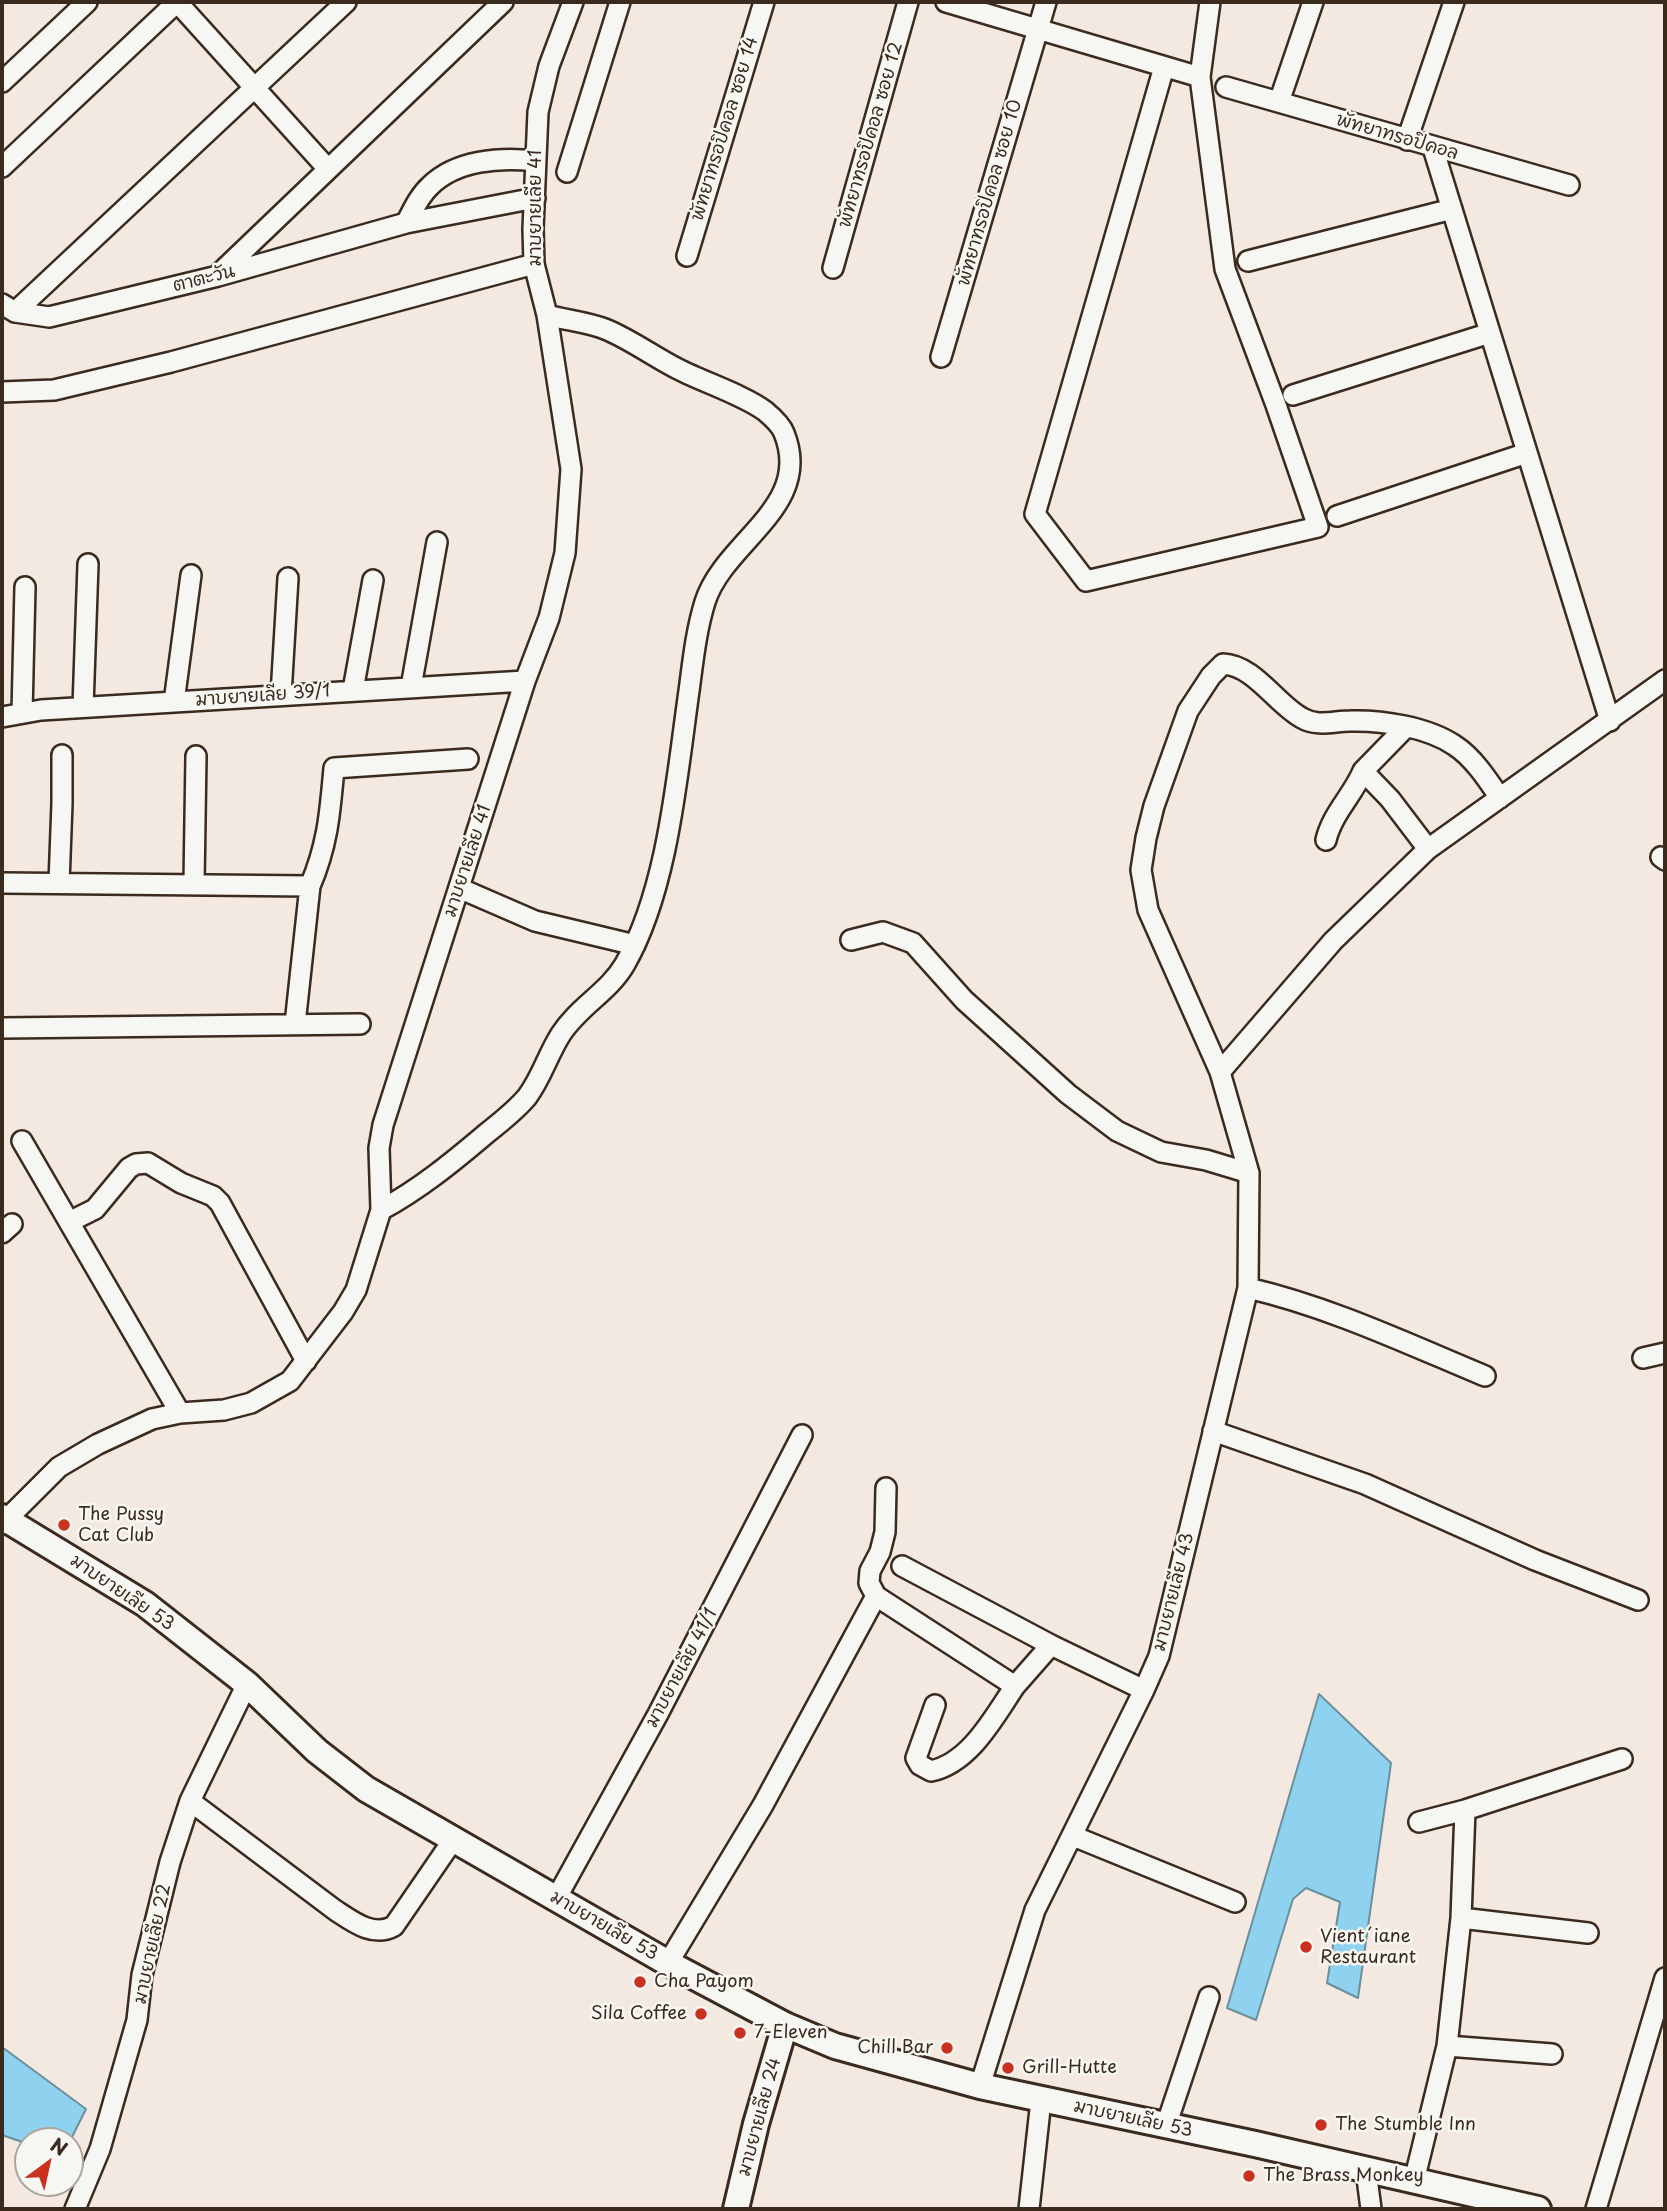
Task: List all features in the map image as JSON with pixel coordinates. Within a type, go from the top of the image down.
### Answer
[{"type":"street","points":[[2,82],[87,2]]},
{"type":"street","points":[[2,167],[177,2],[328,169]]},
{"type":"street","points":[[9,308],[255,88],[346,2]]},
{"type":"street","points":[[218,276],[503,2]]},
{"type":"street","name":"มาบยายเลีย 41","points":[[3,1520],[59,1467],[131,1428],[152,1419],[180,1413],[224,1410],[251,1403],[290,1381],[343,1312],[356,1290],[381,1210],[379,1148],[383,1125],[525,681],[549,618],[565,552],[571,469],[547,315],[534,264],[535,161],[538,112],[549,66],[573,2]]},
{"type":"street","points":[[568,172],[620,2]]},
{"type":"street","name":"พัทยาทรอปิคอล ซอย 14","points":[[687,256],[764,2]]},
{"type":"street","name":"พัทยาทรอปิคอล ซอย 12","points":[[833,268],[908,2]]},
{"type":"street","points":[[946,2],[1200,77]]},
{"type":"street","name":"พัทยาทรอปิคอล ซอย 10","points":[[941,357],[1046,2]]},
{"type":"street","points":[[1164,67],[1035,514],[1086,581],[1318,527],[1225,269],[1200,77],[1210,2]]},
{"type":"street","points":[[1279,102],[1313,2]]},
{"type":"street","points":[[1407,140],[1454,2]]},
{"type":"street","name":"พัทยาทรอปิคอล","points":[[1226,87],[1569,185]]},
{"type":"street","points":[[1433,148],[1610,721]]},
{"type":"street","points":[[406,223],[419,199],[442,175],[485,161],[535,161]]},
{"type":"street","name":"ตาตะวัน","points":[[9,308],[49,317],[218,276],[406,223],[535,198]]},
{"type":"street","points":[[1248,261],[1452,209]]},
{"type":"street","points":[[2,392],[54,390],[171,362],[534,264]]},
{"type":"street","points":[[381,1210],[409,1195],[470,1148],[525,1099],[569,1021],[601,994],[624,967],[635,945],[654,888],[668,831],[696,642],[705,600],[716,579],[782,499],[791,473],[790,453],[783,429],[765,411],[605,329],[547,315]]},
{"type":"street","points":[[1293,395],[1490,333]]},
{"type":"street","points":[[1338,516],[1527,453]]},
{"type":"street","points":[[411,687],[437,542]]},
{"type":"street","points":[[83,707],[89,564]]},
{"type":"street","points":[[174,702],[191,575]]},
{"type":"street","points":[[281,695],[288,578]]},
{"type":"street","points":[[353,690],[373,580]]},
{"type":"street","points":[[22,713],[25,587]]},
{"type":"street","name":"มาบยายเลีย 43","points":[[980,2086],[1035,1910],[1159,1656],[1248,1288],[1249,1173],[1220,1072],[1148,910],[1141,870],[1154,806],[1188,711],[1211,676],[1223,664],[1231,664],[1256,679],[1303,719],[1318,723],[1351,720],[1405,728]]},
{"type":"street","points":[[1220,1072],[1333,940],[1428,849],[1665,680]]},
{"type":"street","name":"มาบยายเลีย 39/1","points":[[2,717],[83,707],[525,681]]},
{"type":"street","points":[[1326,839],[1329,827],[1356,789],[1363,771],[1405,728],[1434,735],[1456,746],[1483,773],[1500,798]]},
{"type":"street","points":[[59,883],[61,755]]},
{"type":"street","points":[[194,883],[196,756]]},
{"type":"street","points":[[295,1024],[310,886],[328,832],[334,768],[468,759]]},
{"type":"street","points":[[1363,771],[1390,799],[1428,849]]},
{"type":"street","points":[[2,883],[310,886]]},
{"type":"street","points":[[459,888],[535,921],[635,945]]},
{"type":"street","points":[[852,940],[883,932],[913,943],[964,1000],[1068,1094],[1117,1131],[1161,1152],[1206,1160],[1249,1173]]},
{"type":"street","points":[[2,1028],[360,1024]]},
{"type":"street","points":[[22,1141],[180,1413]]},
{"type":"street","points":[[69,1222],[95,1209],[129,1168],[136,1164],[148,1163],[181,1183],[214,1196],[306,1361]]},
{"type":"street","points":[[1248,1288],[1285,1296],[1319,1308],[1485,1376]]},
{"type":"street","points":[[1643,1358],[1665,1353]]},
{"type":"street","points":[[1213,1430],[1365,1484],[1535,1560],[1639,1600]]},
{"type":"street","name":"มาบยายเลีย 41/1","points":[[556,1897],[658,1714],[802,1435]]},
{"type":"street","points":[[886,1488],[885,1532],[880,1552],[870,1571],[869,1583],[876,1596],[1015,1686]]},
{"type":"street","name":"มาบยายเลีย 53","points":[[3,1520],[145,1604],[247,1684],[317,1751],[366,1789],[668,1963],[785,2025],[835,2046],[980,2086],[1538,2209]]},
{"type":"street","points":[[902,1566],[1051,1645],[1144,1690]]},
{"type":"street","points":[[668,1963],[764,1805],[876,1596]]},
{"type":"street","points":[[935,1705],[916,1758],[920,1765],[931,1771],[948,1765],[971,1746],[1015,1686],[1051,1645]]},
{"type":"street","name":"มาบยายเลีย 22","points":[[75,2209],[100,2149],[137,2020],[142,1975],[170,1862],[190,1801],[247,1684]]},
{"type":"street","points":[[1419,1822],[1465,1810],[1622,1759]]},
{"type":"street","points":[[190,1801],[335,1910],[359,1925],[375,1930],[387,1930],[394,1926],[453,1840]]},
{"type":"street","points":[[1414,2181],[1447,2046],[1461,1918],[1465,1810]]},
{"type":"street","points":[[1073,1836],[1235,1902]]},
{"type":"street","points":[[1461,1918],[1588,1933]]},
{"type":"street","points":[[1597,2209],[1665,1978]]},
{"type":"street","points":[[1166,2126],[1209,1997]]},
{"type":"street","name":"มาบยายเลีย 24","points":[[736,2209],[756,2124],[785,2025]]},
{"type":"street","points":[[1447,2046],[1552,2054]]},
{"type":"street","points":[[1029,2209],[1041,2100]]},
{"type":"street","points":[[1366,2170],[1371,2209]]},
{"type":"water","points":[[1319,1694],[1391,1763],[1358,1998],[1327,1983],[1340,1902],[1306,1888],[1293,1899],[1256,2020],[1227,2008]]},
{"type":"water","points":[[2,2047],[86,2109],[77,2127],[14,2127],[14,2139],[2,2135]]},
{"type":"place","name":"The Pussy Cat Club","points":[[64,1525]]},
{"type":"place","name":"Vient´iane Restaurant","points":[[1306,1947]]},
{"type":"place","name":"Cha Payom","points":[[640,1982]]},
{"type":"place","name":"Sila Coffee","points":[[701,2014]]},
{"type":"place","name":"7-Eleven","points":[[740,2033]]},
{"type":"place","name":"Chill Bar","points":[[947,2048]]},
{"type":"place","name":"Grill-Hutte","points":[[1008,2068]]},
{"type":"place","name":"The Stumble Inn","points":[[1321,2125]]},
{"type":"place","name":"The Brass Monkey","points":[[1249,2176]]}]
